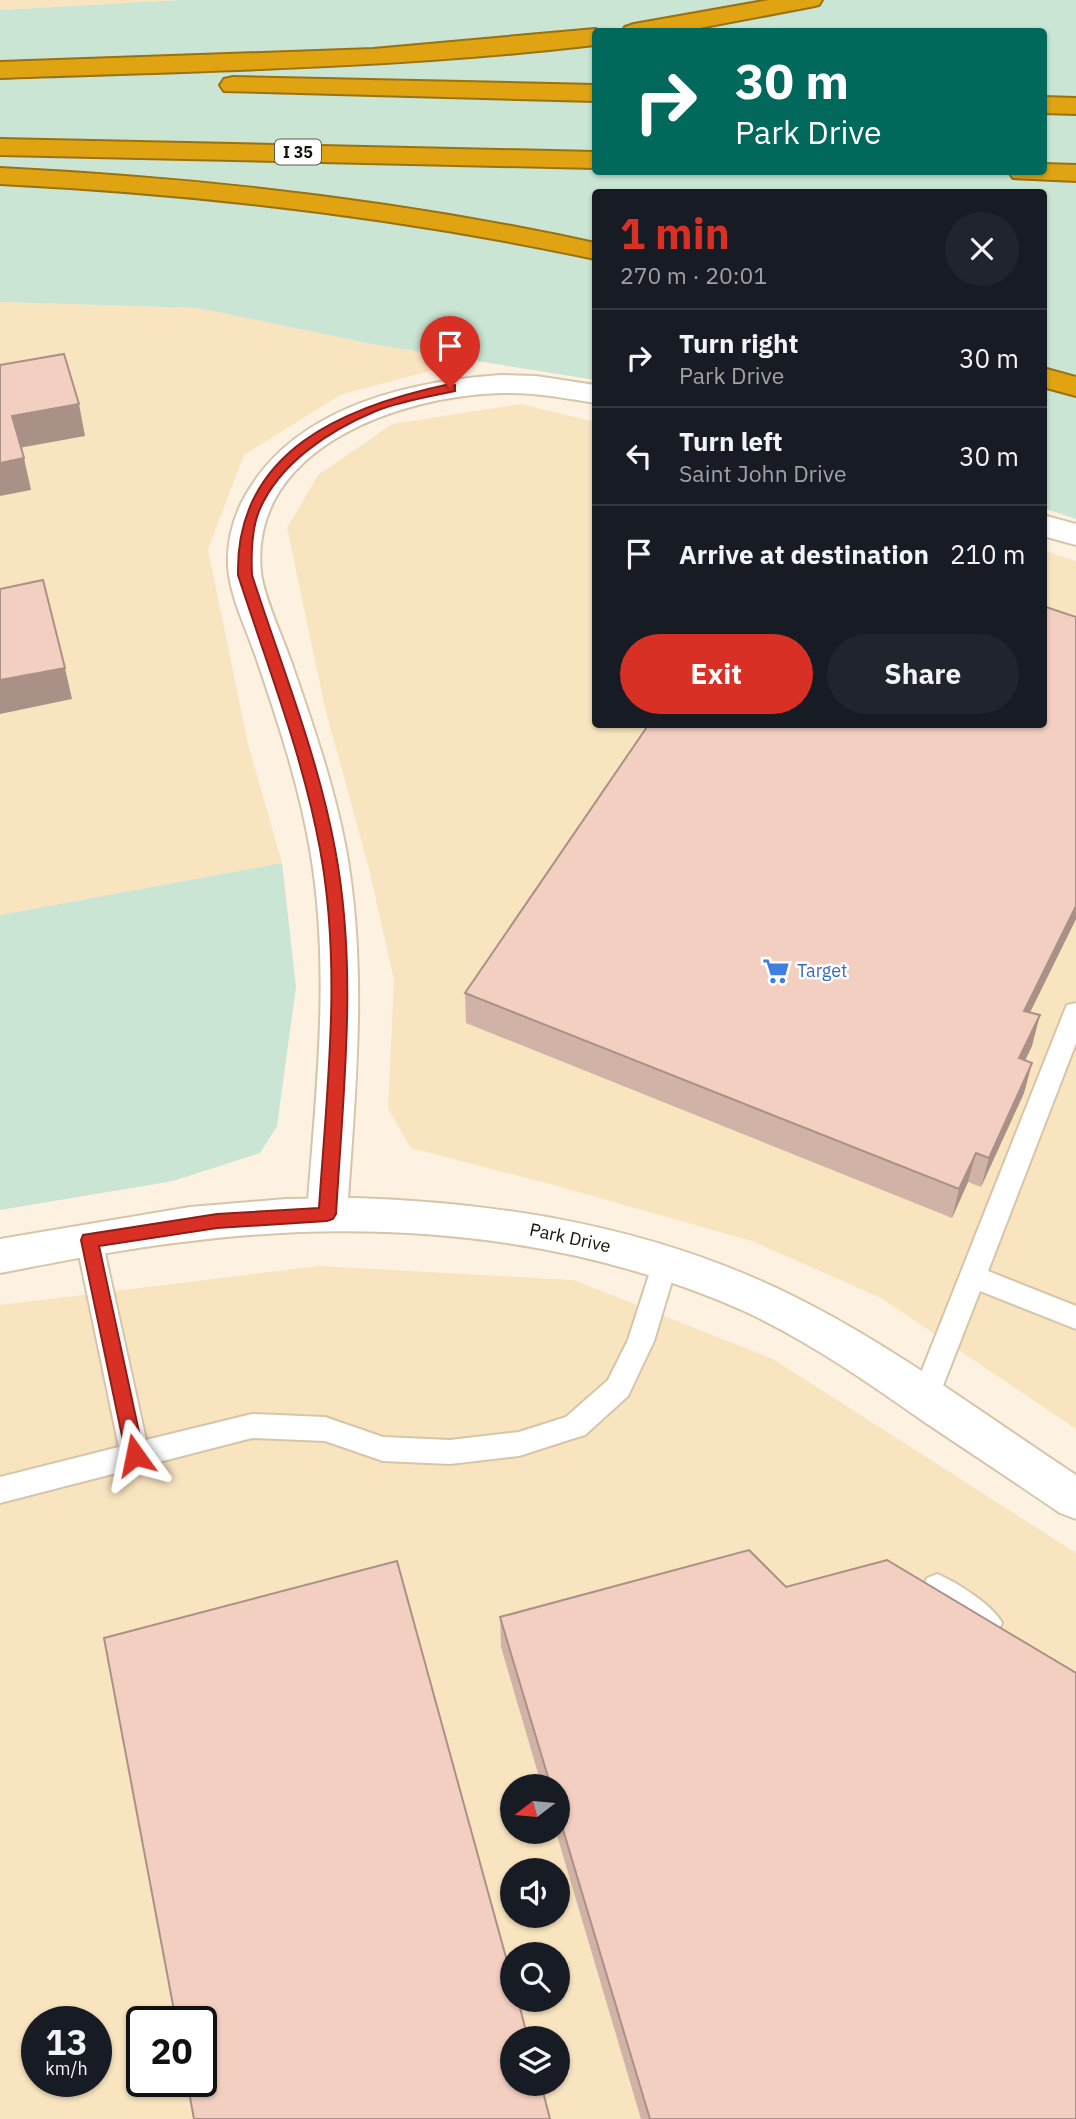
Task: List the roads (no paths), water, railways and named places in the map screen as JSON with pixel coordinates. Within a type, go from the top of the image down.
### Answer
[{"type":"highway","points":[[656,28],[810,0]]},
{"type":"highway","points":[[0,70],[344,57],[592,37]]},
{"type":"highway","points":[[0,81],[592,93]]},
{"type":"highway","points":[[1047,105],[1076,106]]},
{"type":"highway","name":"I 35","points":[[0,147],[592,160]]},
{"type":"highway","points":[[1047,172],[1076,173]]},
{"type":"highway","points":[[0,176],[207,189],[313,200],[494,229],[592,250]]},
{"type":"highway","points":[[1047,378],[1076,387]]},
{"type":"street","points":[[327,1214],[338,1050],[340,980],[337,913],[328,849],[314,789],[245,575],[244,545],[253,511],[272,478],[296,454],[330,429],[372,409],[410,396],[450,388],[501,384],[543,386],[592,394]]},
{"type":"street","points":[[1047,526],[1076,535]]},
{"type":"street","name":"Park Drive","points":[[0,1256],[217,1221],[327,1214],[433,1218],[519,1227],[610,1245],[665,1262],[760,1299],[840,1342],[1076,1499]]},
{"type":"lane","points":[[925,1398],[1076,1012]]},
{"type":"lane","points":[[89,1240],[135,1455]]},
{"type":"lane","points":[[0,1490],[252,1426],[325,1429],[383,1449],[450,1452],[519,1444],[575,1426],[618,1388],[642,1341],[665,1262]]},
{"type":"lane","points":[[973,1277],[1076,1318]]},
{"type":"lane","points":[[937,1587],[1012,1640]]},
{"type":"place","name":"Target","points":[[776,971]]}]
